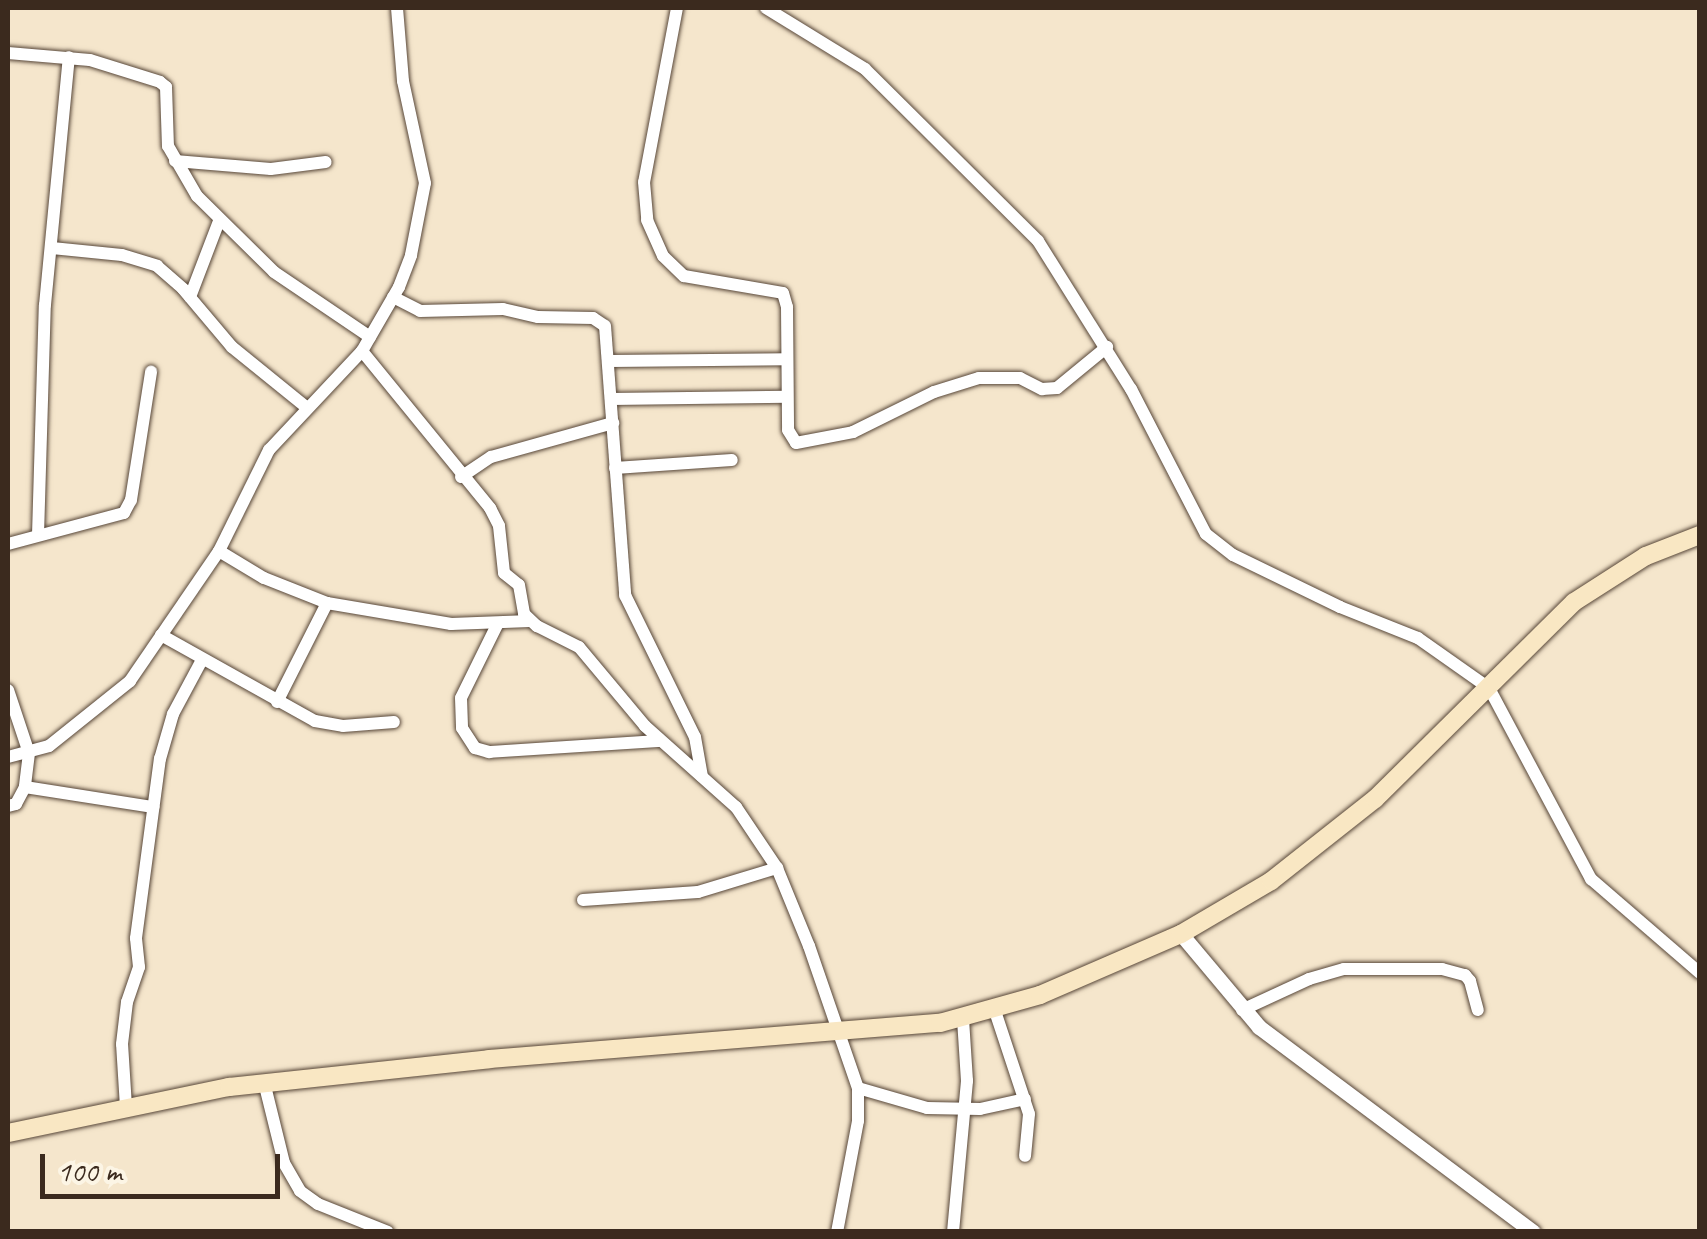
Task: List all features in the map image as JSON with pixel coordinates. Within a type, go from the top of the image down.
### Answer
[{"type":"main road","points":[[8,1133],[264,1082],[488,1058],[963,1019],[995,1011],[1181,934],[1224,912],[1317,849],[1375,799],[1574,602],[1646,556],[1700,535]]},
{"type":"street","points":[[8,757],[50,746],[110,702],[130,681],[219,551],[260,466],[306,407],[362,352],[393,298],[411,255],[425,183],[399,58],[398,8]]},
{"type":"street","points":[[677,8],[644,182],[647,220],[663,256],[684,276],[783,293],[790,438],[811,444],[870,426],[934,392],[980,378],[1020,378],[1042,390],[1057,388],[1107,348]]},
{"type":"street","points":[[766,8],[854,59],[935,143],[1000,200],[1055,264],[1107,348],[1196,517],[1218,546],[1340,607],[1418,638],[1489,688],[1591,879],[1700,973]]},
{"type":"street","points":[[8,53],[109,64],[166,87],[166,128],[174,162],[219,221],[274,272],[370,336]]},
{"type":"street","points":[[38,535],[42,346],[69,57]]},
{"type":"street","points":[[174,162],[272,170],[326,162]]},
{"type":"street","points":[[190,297],[219,221]]},
{"type":"street","points":[[52,248],[142,258],[171,277],[232,347],[306,407]]},
{"type":"street","points":[[393,298],[420,311],[490,308],[538,317],[593,318],[606,326],[625,595],[695,737],[702,776]]},
{"type":"street","points":[[362,352],[496,518],[504,574],[517,582],[521,608],[530,620],[579,646],[660,741],[750,822],[777,868],[858,1088],[858,1121],[838,1232]]},
{"type":"street","points":[[610,361],[787,359]]},
{"type":"street","points":[[8,544],[118,516],[128,508],[151,372]]},
{"type":"street","points":[[612,399],[787,398]]},
{"type":"street","points":[[461,476],[491,457],[612,422]]},
{"type":"street","points":[[615,468],[732,460]]},
{"type":"street","points":[[219,551],[264,578],[328,603],[450,624],[497,625],[530,620]]},
{"type":"street","points":[[277,702],[328,603]]},
{"type":"street","points":[[497,625],[462,698],[460,720],[475,748],[489,752],[660,741]]},
{"type":"street","points":[[160,635],[277,702],[330,726],[394,722]]},
{"type":"street","points":[[126,1107],[122,1044],[127,1002],[139,968],[136,938],[153,807],[168,729],[202,660]]},
{"type":"street","points":[[8,690],[29,753],[25,787],[16,804],[8,806]]},
{"type":"street","points":[[25,787],[153,807]]},
{"type":"street","points":[[584,900],[698,892],[777,868]]},
{"type":"street","points":[[1181,934],[1259,1027],[1534,1232]]},
{"type":"street","points":[[1242,1010],[1309,979],[1344,969],[1454,971],[1470,981],[1478,1010]]},
{"type":"street","points":[[995,1011],[1031,1126],[1026,1156]]},
{"type":"street","points":[[952,1232],[965,1110],[963,1019]]},
{"type":"street","points":[[264,1082],[284,1164],[300,1191],[318,1204],[388,1232]]},
{"type":"street","points":[[858,1088],[911,1106],[965,1110],[1025,1099]]}]
